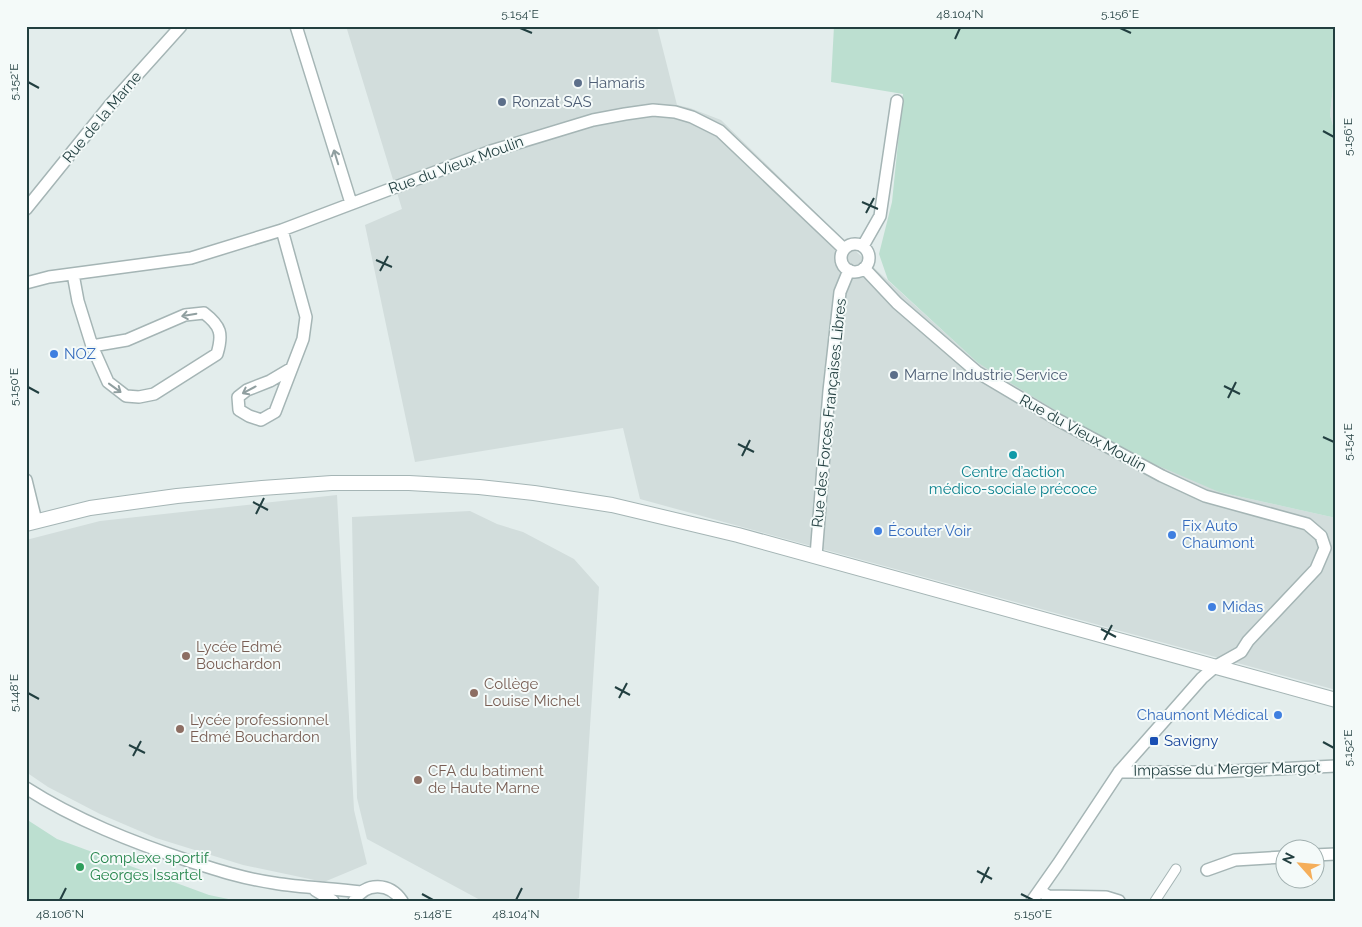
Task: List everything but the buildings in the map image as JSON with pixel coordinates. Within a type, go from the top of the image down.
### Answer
[{"type":"street","name":"Rue de la Marne","points":[[26,209],[110,105],[181,26]]},
{"type":"street","points":[[296,26],[351,203]]},
{"type":"street","points":[[863,246],[880,216],[897,101]]},
{"type":"street","name":"Rue du Vieux Moulin","points":[[26,283],[50,277],[191,258],[282,230],[491,151],[593,120],[653,110],[675,112],[692,117],[720,131],[844,249]]},
{"type":"street","points":[[282,230],[306,317],[303,339],[276,412],[261,420],[239,410],[238,397],[247,390],[270,382],[292,368]]},
{"type":"street","points":[[854,244],[863,246],[869,257],[867,265],[857,272],[849,270],[843,265],[842,261],[844,249],[854,244]]},
{"type":"street","name":"Rue du Vieux Moulin","points":[[864,268],[897,303],[977,372],[1058,420],[1162,476],[1206,496],[1307,524],[1322,536],[1325,548],[1316,569],[1248,641],[1241,652],[1216,666]]},
{"type":"street","name":"Rue des Forces Françaises Libres","points":[[816,556],[829,391],[840,292],[849,270]]},
{"type":"street","points":[[73,274],[78,301],[92,346],[108,382],[126,396],[154,394],[217,354],[221,340],[217,323],[204,313],[185,315],[128,340],[92,346]]},
{"type":"street","points":[[26,480],[31,523],[90,508],[186,495],[332,483],[409,483],[479,487],[612,505],[816,556],[1336,700]]},
{"type":"street","points":[[1032,901],[1119,772],[1202,678],[1216,666]]},
{"type":"street","name":"Impasse du Merger Margot","points":[[1119,772],[1213,772],[1336,766]]},
{"type":"street","points":[[26,788],[119,836],[216,870],[272,883],[358,896],[368,888],[385,887],[392,890],[402,901]]},
{"type":"street","points":[[1207,870],[1235,860],[1274,858]]},
{"type":"street","points":[[1155,901],[1176,870]]},
{"type":"street","points":[[313,889],[333,901]]},
{"type":"street","points":[[1040,891],[1048,896],[1106,897],[1119,901]]},
{"type":"shaded area","points":[[346,26],[657,26],[677,105],[721,120],[849,245],[978,363],[1219,492],[1336,518],[1336,690],[640,499],[623,428],[415,462],[365,225],[402,209]]},
{"type":"shaded area","points":[[1336,60],[1336,136],[1330,115]]},
{"type":"shaded area","name":"Lycée Edmé Bouchardon","points":[[337,495],[354,810],[367,864],[324,882],[243,865],[156,838],[100,814],[48,787],[26,772],[26,540],[100,521]]},
{"type":"shaded area","name":"Collège Louise Michel","points":[[470,511],[497,524],[523,532],[574,559],[599,587],[579,898],[572,901],[482,901],[367,839],[357,798],[352,517]]},
{"type":"green space","points":[[834,26],[1336,26],[1336,60],[1330,115],[1336,136],[1336,518],[1219,492],[1117,448],[978,363],[888,280],[879,254],[892,202],[903,94],[831,82]]},
{"type":"green space","name":"Complexe sportif Georges Issartel","points":[[26,819],[57,839],[209,895],[238,901],[26,901]]},
{"type":"place","name":"Hamaris","points":[[578,83]]},
{"type":"place","name":"Ronzat SAS","points":[[502,102]]},
{"type":"place","name":"NOZ","points":[[54,354]]},
{"type":"place","name":"Marne Industrie Service","points":[[894,375]]},
{"type":"place","name":"Centre d’action médico-sociale précoce","points":[[1013,455]]},
{"type":"place","name":"Écouter Voir","points":[[878,531]]},
{"type":"place","name":"Fix Auto Chaumont","points":[[1172,535]]},
{"type":"place","name":"Midas","points":[[1212,607]]},
{"type":"place","name":"Lycée Edmé Bouchardon","points":[[186,656]]},
{"type":"place","name":"Collège Louise Michel","points":[[474,693]]},
{"type":"place","name":"Chaumont Médical","points":[[1278,715]]},
{"type":"place","name":"Lycée professionnel Edmé Bouchardon","points":[[180,729]]},
{"type":"place","name":"Savigny","points":[[1154,741]]},
{"type":"place","name":"CFA du batiment de Haute Marne","points":[[418,780]]},
{"type":"place","name":"Complexe sportif Georges Issartel","points":[[80,867]]}]
